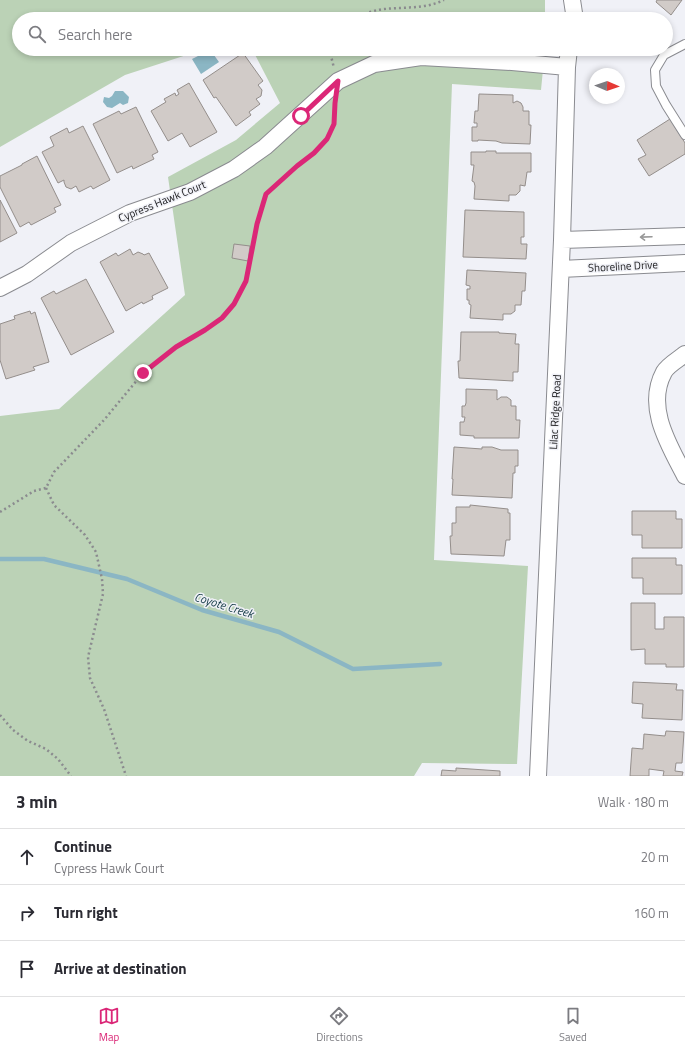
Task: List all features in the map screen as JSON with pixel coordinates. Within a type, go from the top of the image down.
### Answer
[{"type":"street","points":[[572,0],[574,12]]},
{"type":"street","name":"Lilac Ridge Road","points":[[538,776],[561,269],[568,56]]},
{"type":"street","name":"Cypress Hawk Court","points":[[0,288],[27,274],[71,243],[130,213],[190,192],[234,169],[265,147],[338,81],[374,64],[421,57],[512,62],[567,67]]},
{"type":"street","points":[[562,240],[685,236]]},
{"type":"street","name":"Shoreline Drive","points":[[561,269],[685,264]]},
{"type":"street","points":[[685,354],[665,371],[657,393],[657,413],[668,444],[685,476]]},
{"type":"lane","points":[[673,51],[685,44]]},
{"type":"lane","points":[[664,56],[655,70],[656,86],[685,135]]},
{"type":"path","points":[[371,12],[381,9],[416,8],[444,0]]},
{"type":"path","points":[[0,512],[34,491],[46,488],[54,472],[104,420],[143,373],[176,347],[222,318],[234,304],[246,281],[257,224],[266,194],[314,153],[327,139],[334,124],[338,81],[331,56]]},
{"type":"path","points":[[46,488],[54,505],[85,535],[96,552],[103,594],[88,657],[90,678],[104,709],[126,776]]},
{"type":"path","points":[[0,715],[13,730],[28,741],[46,749],[58,758],[71,776]]},
{"type":"green space","points":[[0,0],[545,0],[545,12],[12,12],[12,56],[183,56],[125,75],[0,147]]},
{"type":"green space","points":[[256,56],[544,56],[541,90],[452,84],[434,560],[528,566],[517,764],[422,763],[414,776],[0,776],[0,416],[59,409],[185,295],[168,177],[236,140],[280,103]]},
{"type":"water","points":[[198,56],[215,56],[219,62],[201,74],[192,59]]},
{"type":"water","points":[[115,91],[123,91],[129,97],[128,103],[123,105],[120,103],[112,108],[107,107],[103,102],[104,97],[109,98]]},
{"type":"building","points":[[657,0],[682,0],[673,12],[668,12],[656,2]]},
{"type":"building","points":[[239,56],[245,56],[263,81],[258,85],[262,90],[261,96],[256,99],[260,104],[249,112],[251,115],[236,126],[216,97],[214,98],[203,80]]},
{"type":"building","points":[[189,83],[217,132],[190,147],[182,133],[168,141],[151,111],[166,102],[164,99],[175,93],[176,96],[179,94],[177,90]]},
{"type":"building","points":[[479,94],[513,95],[513,103],[517,101],[521,103],[523,111],[529,111],[529,125],[531,125],[530,144],[478,140],[472,141],[472,127],[477,127],[477,123],[474,123],[475,111],[478,111]]},
{"type":"building","points":[[136,107],[158,152],[152,155],[154,159],[133,169],[132,166],[117,173],[93,124],[119,111],[121,114]]},
{"type":"building","points":[[670,119],[685,143],[685,154],[649,176],[638,159],[646,155],[637,140]]},
{"type":"building","points":[[83,126],[110,180],[93,189],[91,186],[79,192],[76,186],[71,189],[66,187],[64,180],[58,183],[42,152],[54,146],[50,137],[67,128],[69,133]]},
{"type":"building","points":[[496,151],[496,153],[531,153],[531,172],[527,172],[525,186],[520,185],[520,191],[516,195],[509,195],[509,201],[474,199],[475,186],[474,182],[472,181],[474,165],[471,165],[471,152]]},
{"type":"building","points":[[37,156],[61,205],[54,208],[56,212],[31,225],[29,222],[20,227],[0,187],[0,176]]},
{"type":"building","points":[[0,200],[17,233],[0,242]]},
{"type":"building","points":[[465,210],[524,212],[524,237],[521,237],[521,244],[527,244],[526,259],[463,257]]},
{"type":"building","points":[[234,244],[250,246],[248,261],[232,258]]},
{"type":"building","points":[[130,249],[133,255],[138,252],[144,255],[149,253],[168,288],[152,296],[153,299],[143,304],[142,302],[126,311],[100,262],[116,253],[118,256]]},
{"type":"building","points":[[467,270],[526,273],[525,291],[522,291],[521,305],[515,305],[515,311],[511,314],[503,314],[503,320],[470,318],[471,305],[469,304],[469,300],[467,300],[467,289],[470,289],[470,286],[466,285]]},
{"type":"building","points":[[86,279],[114,332],[71,355],[41,298],[54,291],[56,294]]},
{"type":"building","points":[[30,311],[31,314],[35,312],[49,362],[33,367],[35,370],[6,379],[0,360],[0,324],[15,319],[14,316]]},
{"type":"building","points":[[461,332],[499,332],[516,334],[515,344],[519,344],[518,372],[513,372],[513,381],[459,378],[458,361],[460,361]]},
{"type":"building","points":[[466,389],[497,390],[497,400],[501,397],[507,397],[511,400],[511,406],[516,406],[516,420],[520,420],[519,438],[474,438],[474,436],[460,435],[460,422],[464,422],[465,417],[462,417],[462,406],[465,406],[466,403]]},
{"type":"building","points":[[454,447],[482,449],[482,447],[492,447],[501,450],[518,450],[518,466],[515,466],[515,473],[513,473],[512,498],[452,495]]},
{"type":"building","points":[[470,505],[508,509],[508,513],[510,513],[510,540],[506,540],[504,556],[451,554],[450,536],[452,536],[452,523],[456,523],[456,507],[470,507]]},
{"type":"building","points":[[632,511],[676,511],[676,519],[682,519],[682,548],[642,548],[642,535],[632,535]]},
{"type":"building","points":[[632,558],[676,558],[676,565],[682,565],[682,594],[643,594],[643,578],[632,578]]},
{"type":"building","points":[[631,603],[655,603],[655,629],[664,629],[664,617],[684,617],[684,667],[666,667],[666,664],[645,664],[645,649],[631,650]]},
{"type":"building","points":[[633,682],[677,684],[676,690],[683,690],[682,720],[642,718],[643,704],[632,703]]},
{"type":"building","points":[[666,731],[684,732],[682,763],[676,763],[675,771],[683,772],[682,776],[663,776],[664,771],[649,769],[649,776],[630,776],[632,748],[643,749],[644,734],[665,736]]},
{"type":"building","points":[[456,768],[500,771],[500,776],[441,776],[442,770],[456,771]]},
{"type":"waterway","name":"Coyote Creek","points":[[0,559],[44,559],[127,579],[202,610],[279,632],[353,669],[440,664]]},
{"type":"route","points":[[143,373],[176,347],[222,318],[234,304],[246,281],[257,224],[266,194],[314,153],[327,139],[334,124],[338,81],[301,116]]}]
